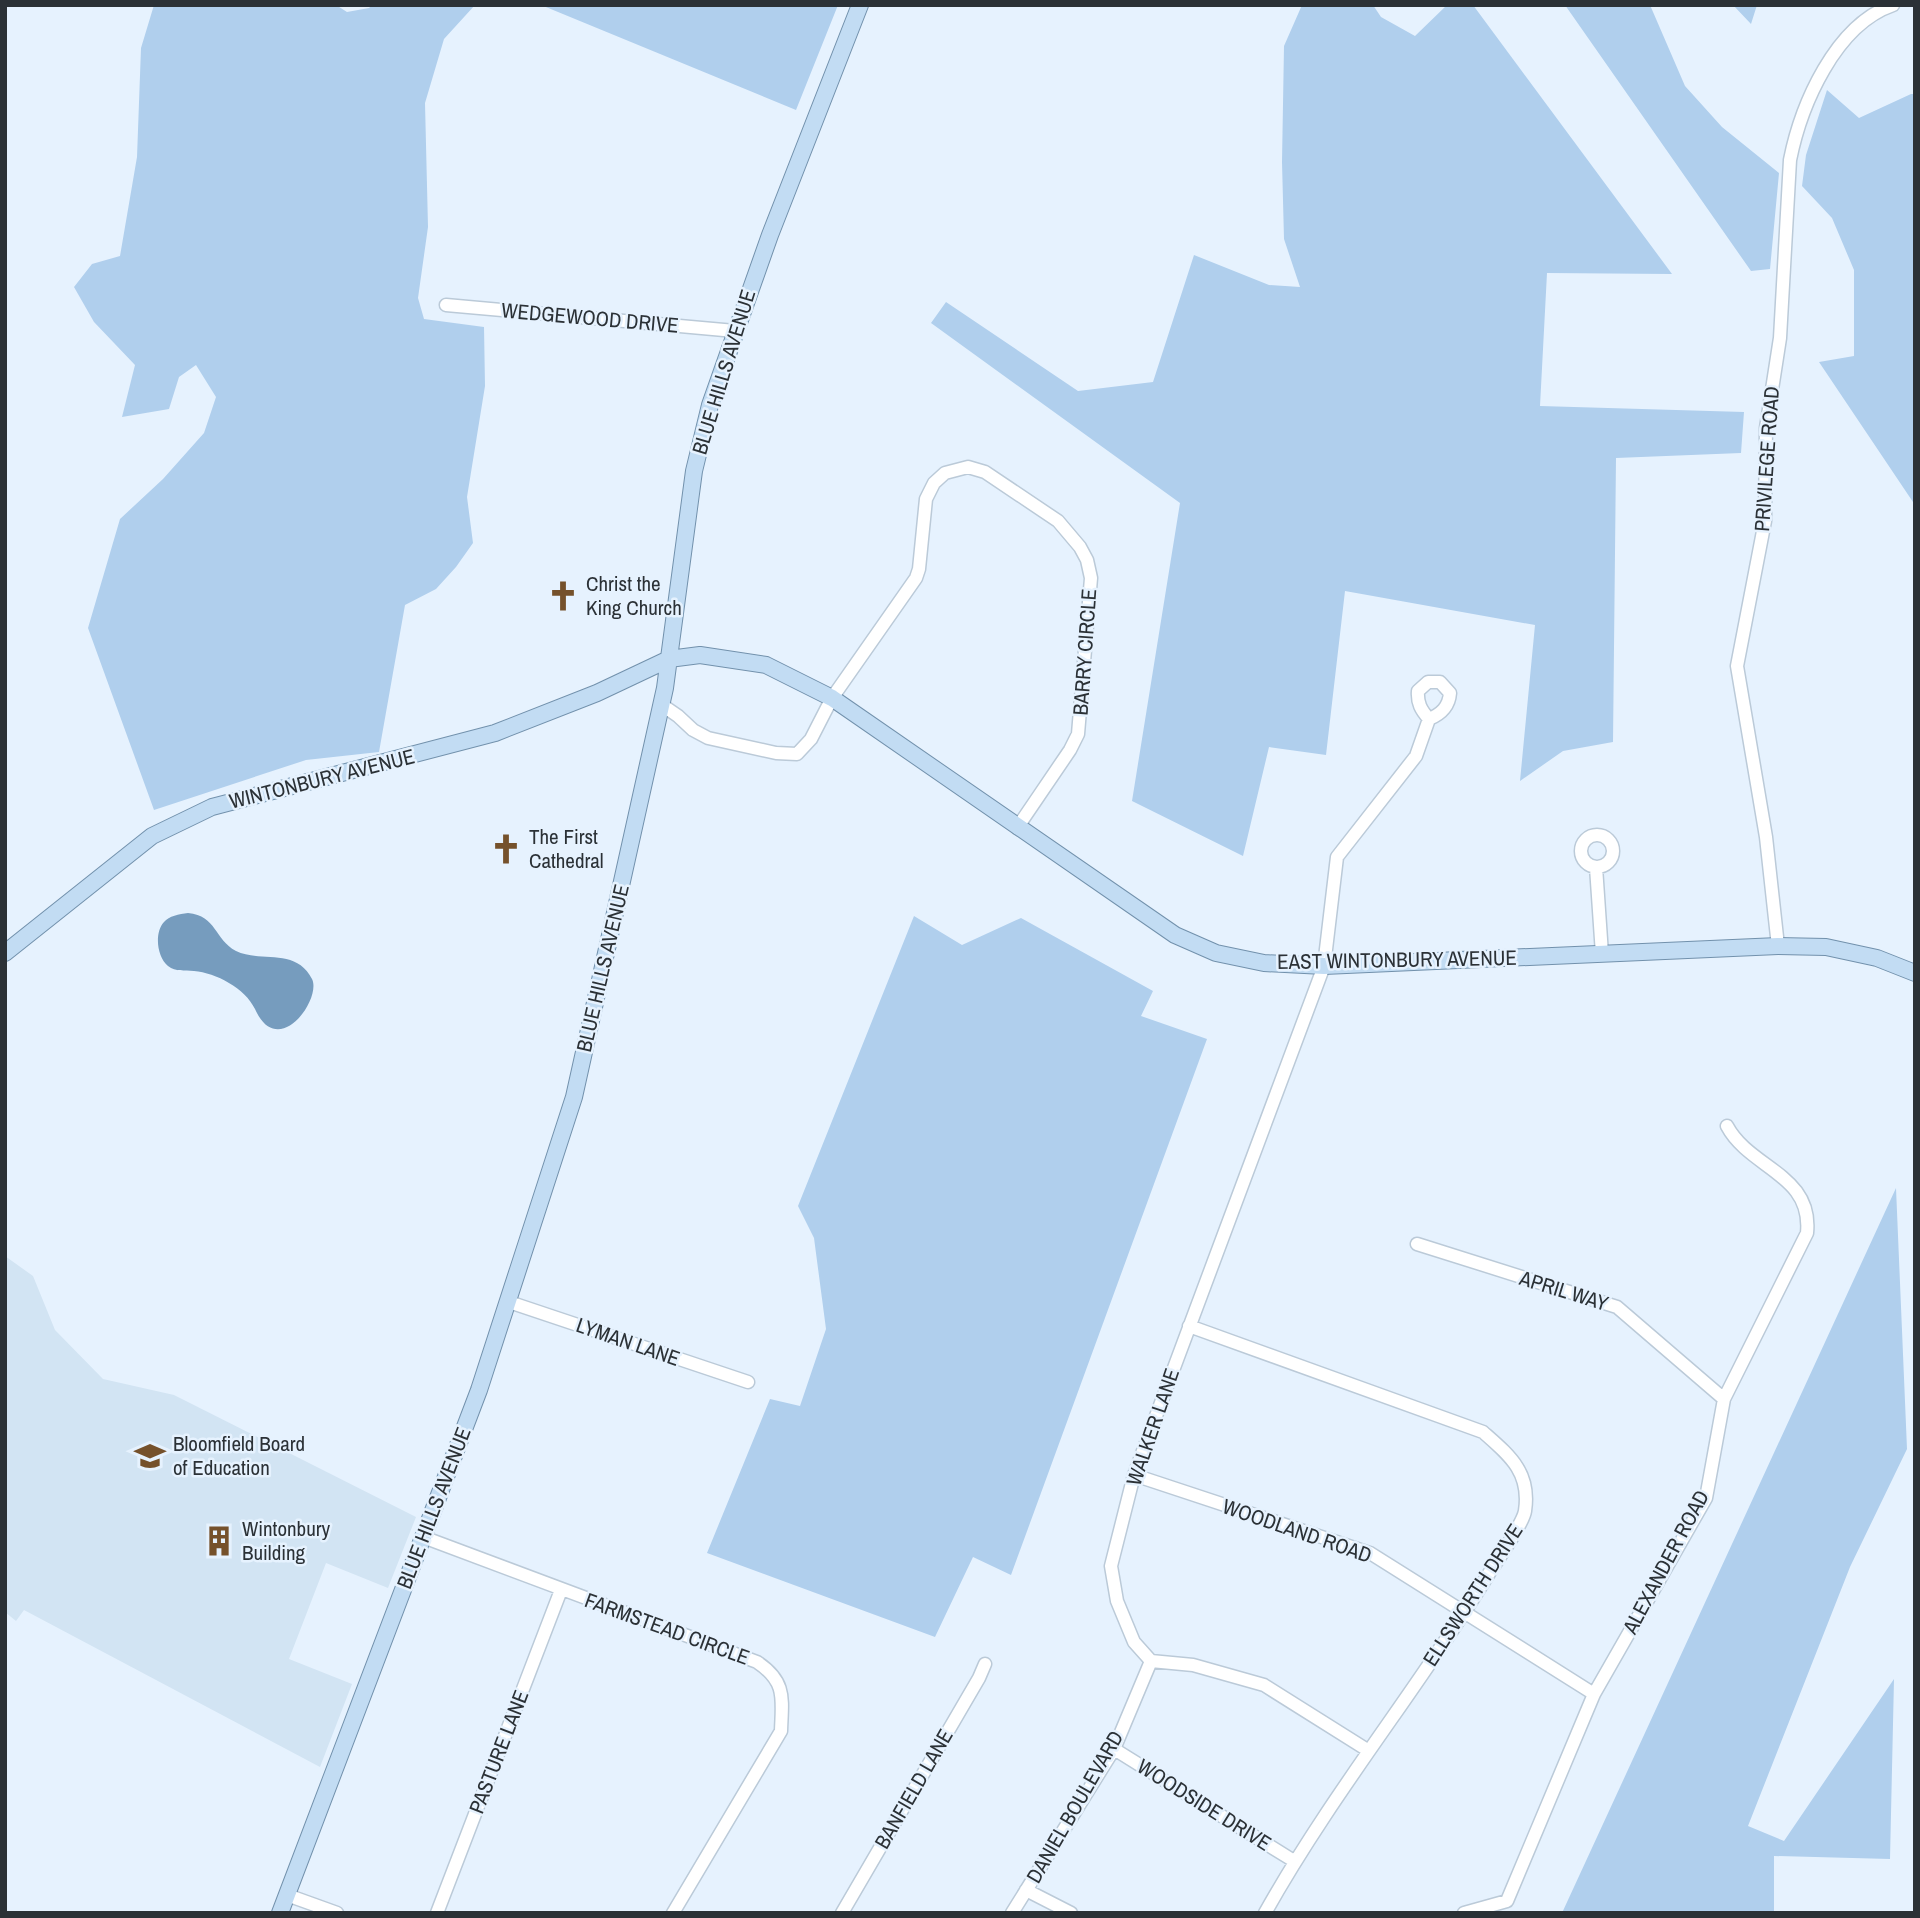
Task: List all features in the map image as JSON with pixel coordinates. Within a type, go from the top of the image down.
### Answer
[{"type":"main road","name":"BLUE HILLS AVENUE","points":[[280,1913],[480,1390],[574,1097],[662,705],[694,471],[710,405],[735,331],[860,5]]},
{"type":"main road","name":"EAST WINTONBURY AVENUE","points":[[669,659],[700,655],[749,660],[766,665],[832,698],[1175,935],[1216,953],[1264,963],[1324,966],[1778,946],[1826,947],[1877,958],[1915,973]]},
{"type":"main road","name":"WINTONBURY AVENUE","points":[[5,953],[152,836],[212,807],[495,733],[588,697],[669,659]]},
{"type":"street","name":"PRIVILEGE ROAD","points":[[1778,946],[1766,837],[1737,666],[1765,521],[1766,428],[1780,338],[1790,160],[1794,138],[1807,103],[1840,45],[1861,23],[1893,5]]},
{"type":"street","name":"WEDGEWOOD DRIVE","points":[[446,306],[735,331]]},
{"type":"street","name":"BARRY CIRCLE","points":[[662,705],[693,730],[708,738],[789,755],[797,754],[806,746],[832,698],[916,578],[925,503],[930,490],[942,474],[962,467],[985,472],[1058,521],[1080,547],[1089,566],[1091,578],[1080,722],[1074,744],[1017,828]]},
{"type":"street","name":"WALKER LANE","points":[[1151,1661],[1134,1642],[1117,1601],[1111,1566],[1134,1475],[1324,966],[1337,857],[1416,755],[1429,719]]},
{"type":"street","points":[[1596,867],[1602,954]]},
{"type":"street","name":"ALEXANDER ROAD","points":[[1464,1913],[1507,1900],[1594,1694],[1706,1498],[1724,1399],[1807,1233],[1809,1218],[1795,1188],[1734,1139],[1727,1126]]},
{"type":"street","name":"APRIL WAY","points":[[1417,1244],[1617,1307],[1724,1399]]},
{"type":"street","name":"LYMAN LANE","points":[[509,1302],[748,1382]]},
{"type":"street","name":"ELLSWORTH DRIVE","points":[[1189,1326],[1482,1432],[1514,1459],[1525,1488],[1525,1514],[1465,1612],[1294,1861],[1265,1913]]},
{"type":"street","name":"WOODLAND ROAD","points":[[1134,1475],[1370,1553],[1594,1694]]},
{"type":"street","name":"FARMSTEAD CIRCLE","points":[[423,1537],[757,1662],[774,1674],[782,1699],[781,1731],[673,1913]]},
{"type":"street","name":"PASTURE LANE","points":[[437,1913],[561,1590]]},
{"type":"street","points":[[1151,1661],[1193,1665],[1264,1685],[1369,1751]]},
{"type":"street","name":"DANIEL BOULEVARD","points":[[1012,1913],[1114,1749],[1151,1661]]},
{"type":"street","name":"BANFIELD LANE","points":[[842,1913],[985,1664]]},
{"type":"street","name":"WOODSIDE DRIVE","points":[[1114,1749],[1294,1861]]},
{"type":"street","points":[[1027,1890],[1071,1913]]},
{"type":"street","points":[[287,1895],[337,1913]]},
{"type":"shaded area","points":[[154,5],[336,5],[347,12],[372,5],[475,5],[444,39],[425,103],[428,227],[418,298],[424,319],[484,327],[485,386],[467,497],[473,543],[436,589],[405,605],[379,752],[306,760],[154,810],[88,628],[120,519],[163,479],[204,433],[216,397],[196,365],[179,377],[169,409],[122,417],[135,365],[94,322],[74,287],[92,264],[120,256],[137,157],[141,48]]},
{"type":"shaded area","points":[[541,5],[838,5],[796,110]]},
{"type":"shaded area","points":[[1302,5],[1373,5],[1381,17],[1415,36],[1447,5],[1473,5],[1672,274],[1547,273],[1540,406],[1744,412],[1741,453],[1616,458],[1613,742],[1563,751],[1520,781],[1535,625],[1345,591],[1326,755],[1269,747],[1243,856],[1132,801],[1180,503],[931,323],[946,302],[1078,391],[1153,382],[1194,255],[1269,285],[1300,287],[1284,239],[1282,162],[1284,46]]},
{"type":"shaded area","points":[[1565,5],[1650,5],[1685,86],[1722,127],[1779,173],[1770,269],[1751,271]]},
{"type":"shaded area","points":[[1733,5],[1757,5],[1751,24]]},
{"type":"shaded area","points":[[1827,90],[1859,118],[1915,94],[1915,505],[1819,362],[1854,356],[1854,270],[1832,218],[1802,186],[1806,155]]},
{"type":"shaded area","points":[[188,913],[205,919],[236,951],[287,959],[305,969],[312,979],[313,988],[311,999],[296,1021],[286,1028],[275,1029],[264,1023],[244,994],[229,983],[203,972],[177,970],[164,962],[159,951],[161,927],[171,917]]},
{"type":"shaded area","points":[[914,916],[962,945],[1021,918],[1153,991],[1141,1016],[1207,1039],[1011,1575],[973,1557],[935,1637],[707,1553],[770,1399],[800,1406],[826,1329],[814,1238],[798,1206]]},
{"type":"shaded area","points":[[1896,1188],[1907,1449],[1850,1567],[1748,1826],[1784,1841],[1894,1679],[1890,1859],[1774,1856],[1774,1913],[1562,1913]]},
{"type":"shaded area","name":"Bloomfield Board of Education","points":[[5,1256],[33,1276],[55,1330],[103,1379],[174,1395],[416,1517],[388,1588],[326,1563],[289,1659],[352,1684],[320,1767],[24,1610],[16,1621],[5,1612]]},
{"type":"place","name":"Christ the King Church","points":[[563,596]]},
{"type":"place","name":"The First Cathedral","points":[[506,849]]},
{"type":"place","name":"Bloomfield Board of Education","points":[[150,1456]]},
{"type":"place","name":"Wintonbury Building","points":[[219,1541]]}]
